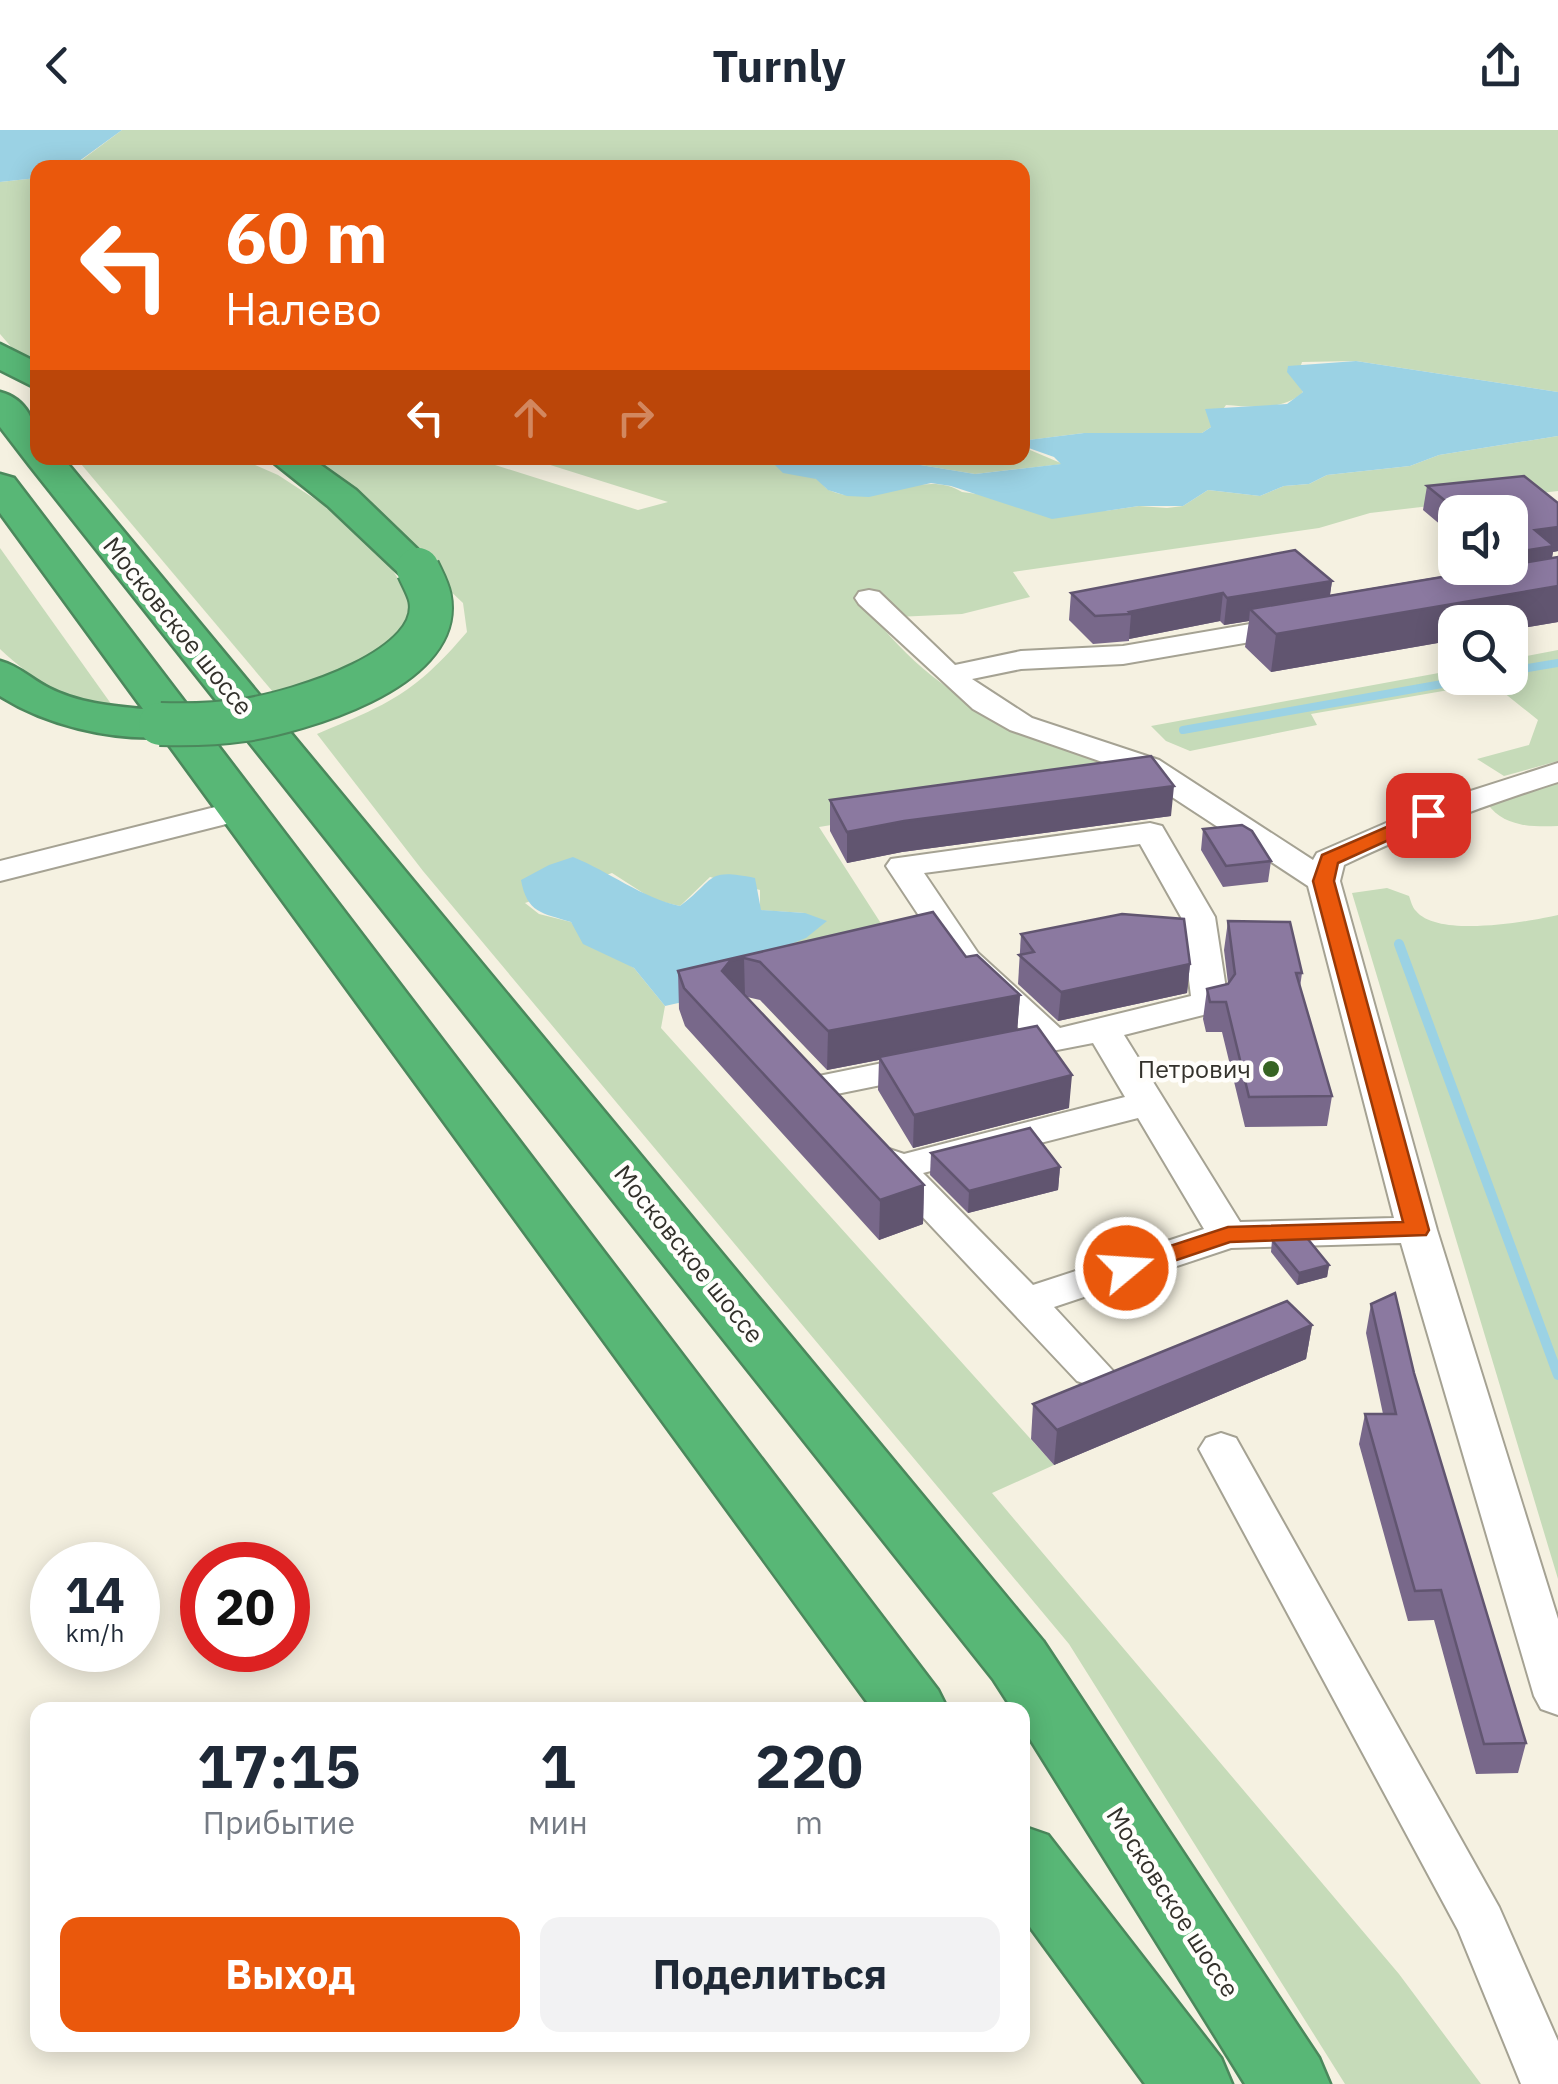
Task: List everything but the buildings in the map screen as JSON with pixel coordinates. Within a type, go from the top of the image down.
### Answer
[{"type":"highway","points":[[0,355],[30,373]]},
{"type":"highway","points":[[0,404],[30,441]]},
{"type":"highway","name":"Московское шоссе","points":[[49,465],[1018,1660],[1290,2084]]},
{"type":"highway","points":[[0,674],[47,704],[130,722],[226,722],[290,711],[359,685],[408,652],[420,638],[432,609],[431,595],[418,569],[321,481],[297,465]]},
{"type":"highway","points":[[0,486],[907,1702]]},
{"type":"highway","points":[[1030,1868],[1192,2084]]},
{"type":"street","points":[[870,598],[949,675],[984,703],[1021,724],[1148,767],[1324,881]]},
{"type":"street","points":[[949,675],[1021,660],[1124,655],[1331,620]]},
{"type":"street","points":[[1558,772],[1475,797],[1373,838],[1329,860],[1324,881],[1417,1230],[1558,1696]]},
{"type":"street","points":[[0,871],[243,810]]},
{"type":"street","points":[[844,1114],[964,1058],[1102,1030],[1210,1002],[1198,918],[1150,833],[902,866],[965,960],[1052,1040]]},
{"type":"street","points":[[1102,1030],[1228,1234]]},
{"type":"street","points":[[844,1114],[1149,1103]]},
{"type":"street","points":[[844,1114],[1092,1371]]},
{"type":"street","points":[[1026,1302],[1228,1234],[1417,1230]]},
{"type":"street","points":[[1220,1449],[1481,1922],[1548,2082],[1553,2084]]},
{"type":"green space","points":[[122,130],[1558,130],[1558,392],[1356,361],[1302,362],[1296,381],[1303,392],[1295,398],[1267,406],[1226,405],[1202,433],[1084,433],[1030,440],[1030,160],[82,160]]},
{"type":"green space","points":[[30,179],[30,360],[0,334],[0,182]]},
{"type":"green space","points":[[1558,436],[1558,491],[1438,495],[1438,505],[1370,513],[1319,528],[1013,572],[1030,597],[962,614],[875,618],[931,675],[995,717],[1141,775],[819,827],[900,953],[754,986],[805,913],[760,910],[760,890],[710,877],[680,906],[654,900],[612,873],[525,903],[539,914],[571,922],[580,934],[634,968],[665,1006],[661,1028],[1054,1465],[992,1493],[1399,1974],[1481,2084],[1345,2084],[1069,1644],[423,871],[317,734],[399,695],[432,669],[467,632],[463,603],[314,465],[495,465],[638,510],[668,502],[550,465],[777,465],[788,472],[810,476],[829,490],[846,495],[863,496],[930,484],[962,492],[1105,511],[1183,506],[1208,490],[1260,496],[1284,486],[1309,484],[1327,475],[1410,466],[1439,455]]},
{"type":"green space","points":[[1030,450],[1063,464],[975,474],[920,465],[1030,465]]},
{"type":"green space","points":[[82,465],[255,465],[321,503],[389,565],[411,598],[402,637],[284,705]]},
{"type":"green space","points":[[0,548],[119,715],[55,690],[0,649]]},
{"type":"green space","points":[[1558,650],[1558,761],[1504,776],[1477,759],[1529,745],[1538,720],[1507,695],[1528,695],[1528,656]]},
{"type":"green space","points":[[1438,673],[1438,692],[1311,714],[1317,725],[1190,751],[1166,741],[1151,726]]},
{"type":"green space","points":[[1558,782],[1558,826],[1510,821],[1487,803]]},
{"type":"green space","points":[[1387,888],[1409,896],[1416,911],[1443,924],[1484,926],[1558,915],[1558,1579],[1352,893]]},
{"type":"water","points":[[0,130],[122,130],[81,160],[30,160],[30,179],[0,182]]},
{"type":"water","points":[[1356,361],[1558,392],[1558,436],[1439,455],[1410,466],[1327,475],[1309,484],[1284,486],[1260,496],[1208,490],[1183,506],[1139,506],[1052,519],[931,483],[869,497],[847,496],[828,490],[816,479],[783,473],[775,465],[920,465],[975,474],[1061,464],[1054,457],[1030,448],[1030,440],[1084,433],[1202,433],[1211,427],[1205,409],[1287,404],[1303,392],[1287,372],[1288,366]]},
{"type":"water","points":[[573,857],[652,897],[680,906],[719,875],[755,878],[761,910],[805,913],[827,921],[806,938],[766,954],[754,986],[665,1006],[634,968],[583,944],[571,922],[537,910],[527,899],[521,880]]},
{"type":"waterway","points":[[1528,668],[1558,663]]},
{"type":"waterway","points":[[1183,730],[1438,685]]},
{"type":"waterway","points":[[1399,944],[1558,1375]]},
{"type":"place","name":"Петрович","points":[[1271,1069]]},
{"type":"route","points":[[1126,1268],[1228,1234],[1417,1230],[1324,881],[1329,860],[1428,815]]}]
